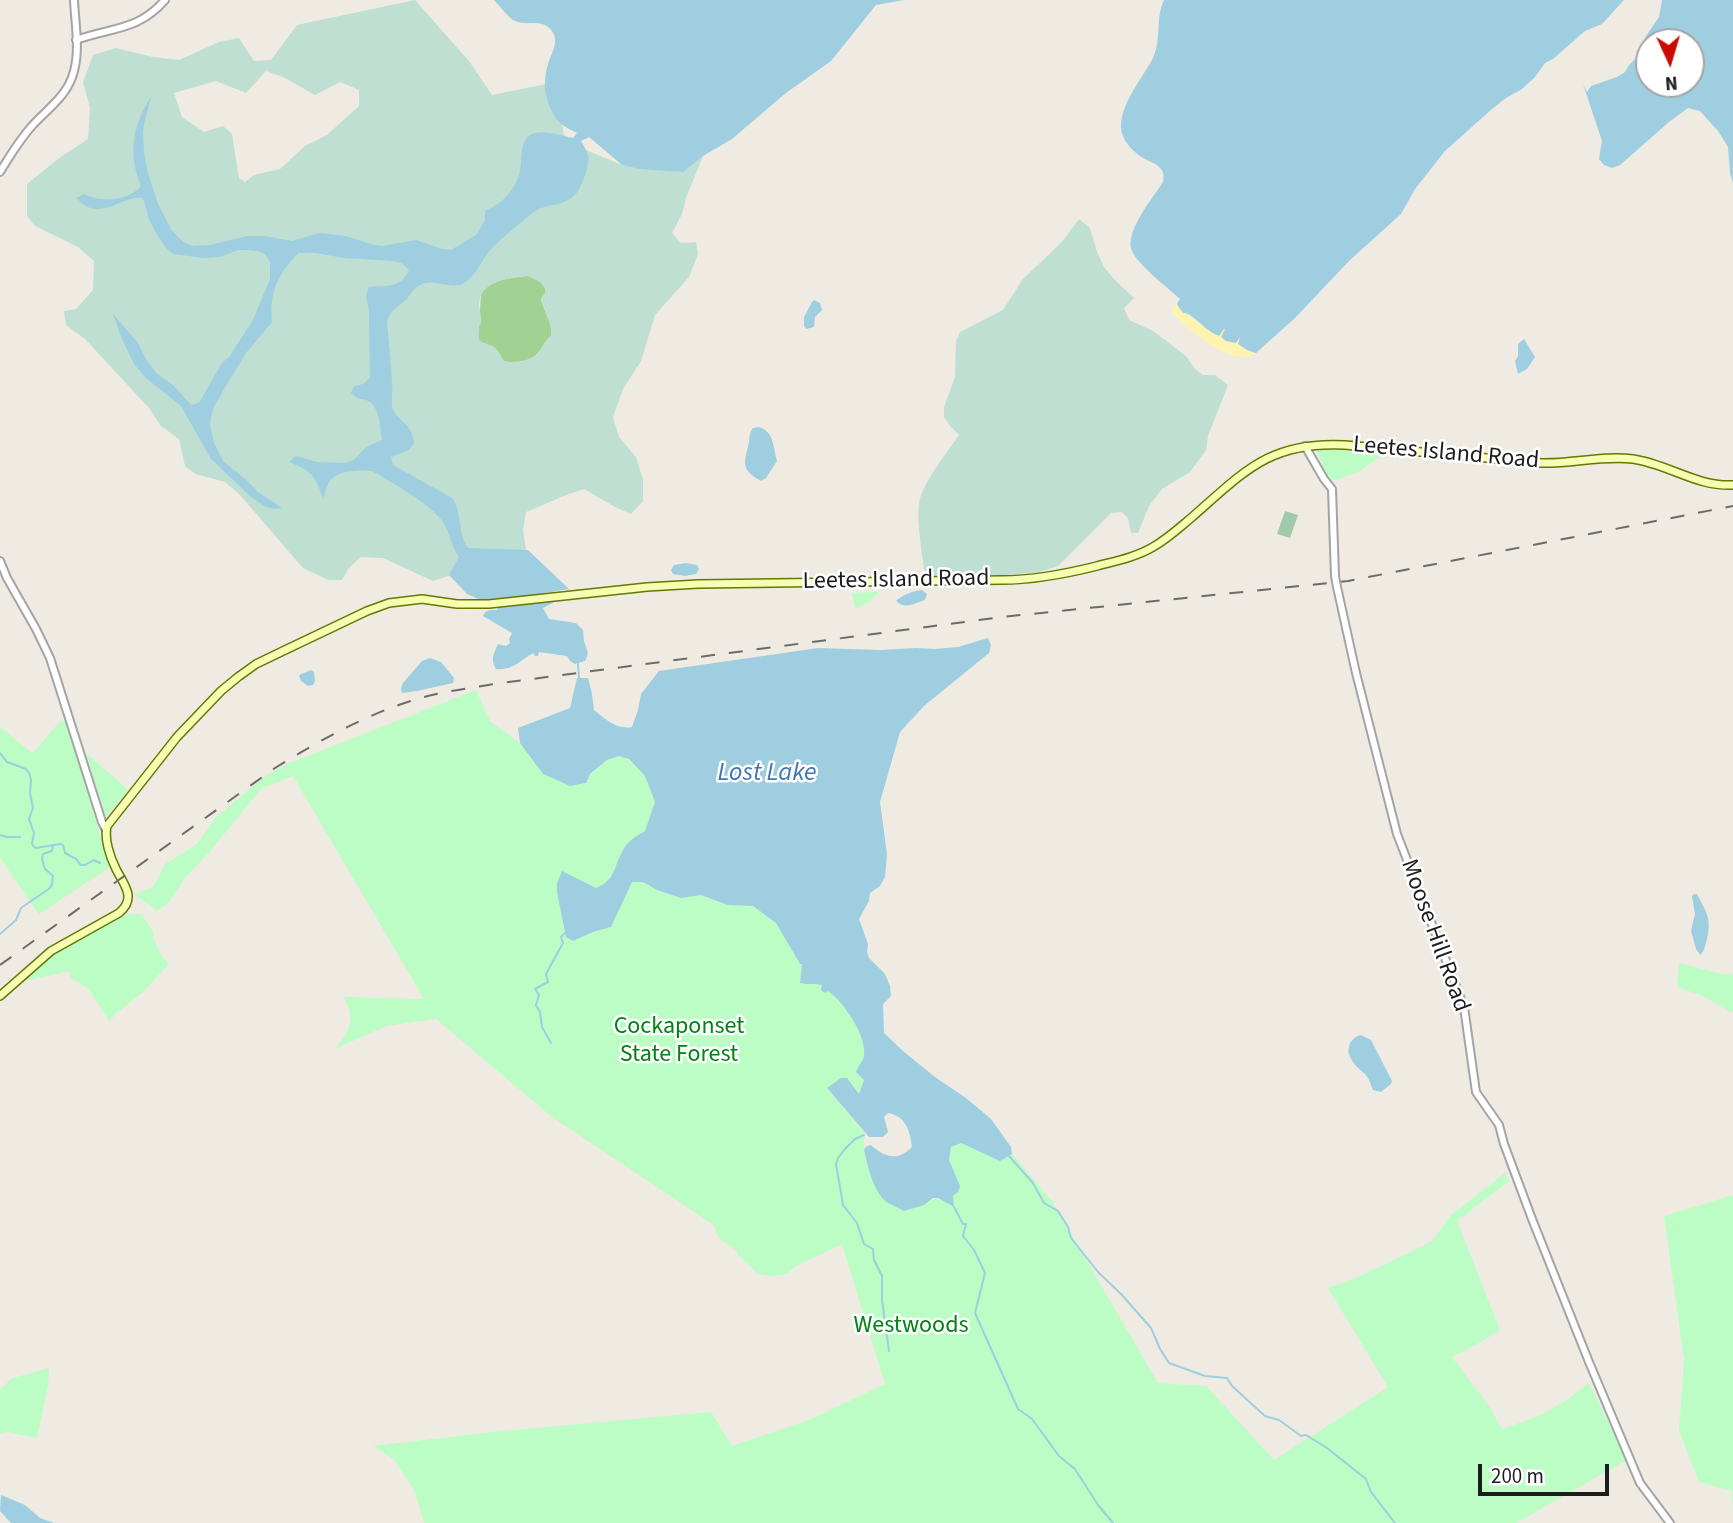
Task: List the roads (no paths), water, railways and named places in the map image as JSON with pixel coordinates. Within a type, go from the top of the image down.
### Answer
[{"type":"main road","name":"Leetes Island Road","points":[[106,830],[110,820],[177,737],[238,677],[271,656],[378,607],[399,601],[489,604],[698,584],[1045,578],[1121,560],[1152,548],[1174,533],[1256,464],[1285,451],[1325,444],[1541,463],[1629,459],[1655,465],[1704,483],[1733,485]]},
{"type":"main road","points":[[0,996],[51,951],[119,914],[125,907],[128,900],[127,891],[112,858],[106,830]]},
{"type":"street","points":[[0,173],[23,137],[68,87],[76,61],[74,0]]},
{"type":"street","points":[[76,40],[141,21],[165,0]]},
{"type":"street","name":"Moose Hill Road","points":[[1305,446],[1332,489],[1335,576],[1356,673],[1397,834],[1464,1007],[1476,1092],[1499,1125],[1532,1218],[1640,1483],[1670,1523]]},
{"type":"street","points":[[0,561],[6,578],[50,658],[106,830]]},
{"type":"water","points":[[494,0],[904,0],[876,5],[831,61],[786,93],[732,139],[683,172],[622,165],[589,137],[581,141],[587,153],[588,164],[582,183],[573,197],[531,214],[491,249],[464,283],[424,283],[391,313],[387,322],[392,406],[396,415],[410,430],[414,443],[409,450],[391,457],[393,465],[452,498],[468,548],[528,550],[569,589],[481,600],[467,594],[449,575],[459,557],[443,522],[420,501],[372,471],[337,475],[329,482],[323,498],[312,475],[289,462],[296,456],[317,462],[345,463],[354,460],[366,447],[382,440],[379,417],[374,406],[351,393],[354,386],[363,384],[370,378],[369,312],[366,295],[369,287],[397,283],[409,270],[403,264],[298,253],[280,276],[272,301],[272,322],[246,353],[227,384],[214,407],[210,425],[214,443],[223,461],[258,492],[282,508],[274,509],[251,497],[211,459],[181,406],[146,378],[134,364],[113,314],[138,343],[157,374],[173,385],[191,405],[199,403],[222,363],[229,357],[253,320],[270,279],[270,262],[265,254],[238,250],[220,257],[203,258],[174,254],[157,235],[143,198],[130,199],[98,209],[87,206],[76,198],[84,194],[100,199],[118,198],[133,193],[141,186],[134,163],[134,140],[136,129],[151,97],[143,133],[147,170],[158,204],[171,229],[183,242],[192,246],[210,245],[247,236],[292,241],[319,233],[346,236],[383,246],[416,240],[451,250],[476,235],[485,220],[485,211],[511,191],[520,173],[522,149],[526,139],[535,133],[544,132],[573,138],[577,133],[556,118],[546,96],[546,72],[555,45],[553,33],[544,25],[513,20]]},
{"type":"water","points":[[1164,0],[1624,0],[1602,24],[1585,31],[1545,63],[1522,89],[1492,109],[1445,151],[1415,189],[1401,214],[1256,353],[1238,344],[1240,337],[1236,343],[1226,341],[1221,337],[1225,329],[1219,336],[1183,312],[1177,304],[1180,299],[1135,257],[1132,251],[1132,234],[1163,182],[1163,176],[1158,166],[1139,155],[1127,143],[1121,127],[1122,116],[1130,96],[1156,51]]},
{"type":"water","points":[[1662,0],[1733,0],[1733,183],[1728,147],[1700,111],[1688,108],[1620,165],[1612,168],[1599,159],[1602,141],[1583,84],[1587,92],[1591,86],[1625,72],[1635,59],[1635,98],[1705,98],[1705,28],[1651,28],[1659,17]]},
{"type":"water","points":[[814,300],[820,303],[822,310],[815,317],[814,327],[806,329],[804,317]]},
{"type":"water","points":[[1524,339],[1535,357],[1527,369],[1518,374],[1515,361],[1518,344]]},
{"type":"water","points":[[759,427],[768,432],[777,461],[761,481],[749,473],[745,464],[751,431]]},
{"type":"water","points":[[674,565],[697,565],[699,569],[696,574],[673,574],[671,570]]},
{"type":"water","points":[[922,590],[927,594],[925,600],[906,605],[896,601],[908,594]]},
{"type":"water","points":[[556,601],[543,608],[549,619],[576,623],[583,630],[588,652],[585,661],[575,664],[567,656],[539,652],[538,656],[533,653],[511,667],[496,669],[493,659],[495,650],[498,644],[506,646],[510,643],[512,633],[483,616],[485,612],[497,610],[498,607]]},
{"type":"water","name":"Lost Lake","points":[[988,638],[991,645],[989,653],[924,706],[900,732],[880,802],[887,854],[885,877],[880,886],[870,893],[869,901],[859,919],[868,944],[869,958],[885,974],[890,986],[891,996],[883,1004],[884,1033],[935,1077],[991,1119],[1011,1147],[1012,1154],[1000,1161],[961,1143],[951,1147],[949,1160],[960,1186],[953,1196],[954,1207],[933,1198],[924,1205],[904,1211],[888,1203],[879,1193],[869,1171],[864,1149],[871,1145],[886,1155],[902,1155],[912,1147],[908,1130],[899,1117],[888,1113],[884,1117],[888,1132],[883,1137],[869,1137],[827,1088],[841,1078],[847,1078],[859,1094],[864,1080],[856,1072],[864,1056],[862,1039],[847,1011],[828,991],[825,993],[821,990],[822,985],[800,983],[802,964],[776,923],[753,906],[728,905],[701,895],[681,898],[643,882],[632,882],[611,927],[573,941],[566,937],[557,892],[562,871],[596,888],[602,885],[611,877],[625,847],[645,831],[655,802],[645,776],[629,759],[619,756],[607,760],[590,774],[586,783],[570,786],[543,774],[520,743],[518,728],[570,708],[577,678],[588,678],[594,710],[616,725],[627,728],[632,727],[641,694],[659,671],[818,648],[935,649],[958,647]]},
{"type":"water","points":[[430,658],[441,662],[454,678],[453,683],[402,693],[403,683],[422,661]]},
{"type":"water","points":[[311,670],[314,672],[315,681],[308,686],[301,681],[299,675]]},
{"type":"water","points":[[1694,894],[1697,894],[1708,920],[1707,939],[1700,955],[1691,931],[1695,914]]},
{"type":"water","points":[[1361,1035],[1371,1040],[1392,1081],[1381,1092],[1373,1090],[1368,1077],[1354,1064],[1349,1054],[1351,1042]]},
{"type":"water","points":[[1,1495],[25,1505],[40,1518],[54,1523],[11,1523],[0,1511]]},
{"type":"waterway","points":[[578,664],[579,678]]},
{"type":"waterway","points":[[0,753],[7,762],[26,769],[29,773],[33,808],[29,819],[34,833],[33,846],[36,848],[60,844],[63,845],[65,853],[81,865],[94,860],[100,863]]},
{"type":"waterway","points":[[0,835],[20,837]]},
{"type":"waterway","points":[[0,934],[16,920],[21,908],[50,888],[53,876],[45,869],[42,859],[43,854],[52,851],[53,845]]},
{"type":"waterway","points":[[551,1043],[542,1027],[536,1005],[539,995],[535,989],[548,982],[546,974],[563,943],[561,937],[566,932]]},
{"type":"waterway","points":[[864,1135],[855,1139],[844,1150],[836,1164],[843,1205],[857,1223],[864,1244],[873,1249],[874,1260],[882,1276],[882,1300],[889,1351]]},
{"type":"waterway","points":[[1009,1156],[1033,1183],[1044,1203],[1058,1211],[1071,1238],[1098,1272],[1151,1328],[1169,1363],[1205,1376],[1227,1378],[1232,1386],[1265,1416],[1279,1420],[1301,1436],[1306,1435],[1327,1448],[1366,1479],[1371,1492],[1395,1523]]},
{"type":"waterway","points":[[954,1207],[963,1224],[966,1224],[963,1236],[974,1250],[985,1273],[975,1313],[1018,1409],[1032,1419],[1059,1456],[1075,1469],[1113,1523]]},
{"type":"railway","points":[[0,965],[275,768],[347,727],[424,697],[494,684],[1002,617],[1348,581],[1733,506]]},
{"type":"park label","name":"Cockaponset State Forest","points":[[679,1042]]},
{"type":"park label","name":"Westwoods","points":[[911,1327]]}]
